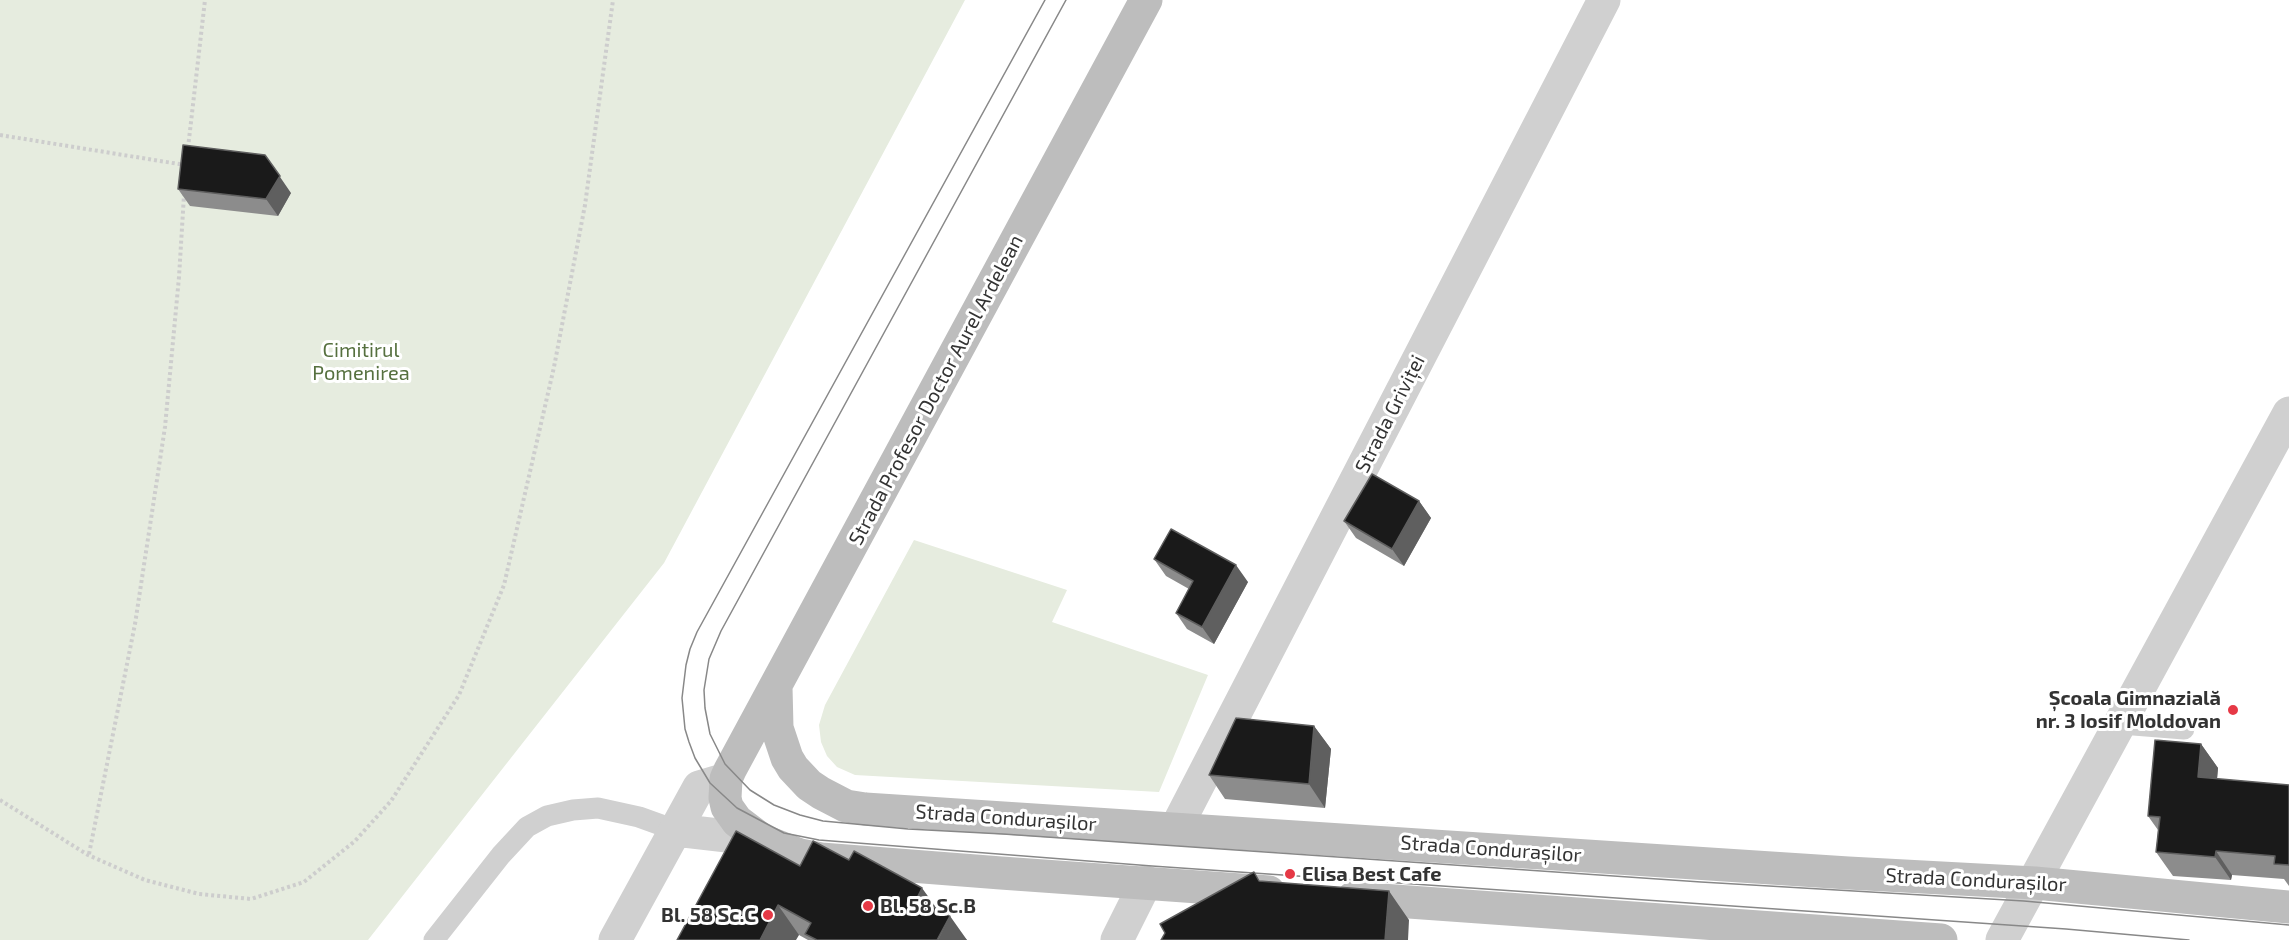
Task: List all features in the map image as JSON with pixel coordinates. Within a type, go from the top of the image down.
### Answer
[{"type":"main road","name":"Strada Profesor Doctor Aurel Ardelean","points":[[726,779],[1146,0]]},
{"type":"main road","name":"Strada Condurașilor","points":[[777,684],[777,728],[787,758],[809,785],[846,806],[865,809],[1848,873],[2035,883],[2289,907]]},
{"type":"main road","points":[[726,779],[724,788],[727,807],[737,821],[762,840],[800,855],[821,859],[1941,940]]},
{"type":"street","name":"Strada Griviței","points":[[1176,828],[1604,0]]},
{"type":"street","points":[[2002,940],[2289,413]]},
{"type":"street","name":"Strada Profesor Doctor Aurel Ardelean","points":[[675,830],[700,824],[726,779]]},
{"type":"street","points":[[615,940],[675,830],[762,840]]},
{"type":"street","points":[[1117,940],[1146,882]]},
{"type":"lane","points":[[2121,724],[2184,729]]},
{"type":"lane","points":[[434,940],[501,855],[527,827],[547,816],[573,810],[598,808],[629,814],[675,830]]},
{"type":"path","points":[[187,153],[205,0]]},
{"type":"path","points":[[0,800],[88,855],[145,880],[199,894],[251,898],[303,882],[354,841],[391,801],[459,695],[504,585],[554,367],[585,205],[613,0]]},
{"type":"path","points":[[0,135],[186,165],[185,176]]},
{"type":"path","points":[[88,855],[135,624],[165,427],[179,277],[184,187]]},
{"type":"green space","name":"Cimitirul Pomenirea","points":[[0,0],[965,0],[664,563],[368,940],[0,940]]},
{"type":"green space","points":[[914,540],[1067,590],[1052,622],[1208,675],[1159,792],[855,775],[837,767],[827,756],[821,742],[819,725],[825,705]]},
{"type":"building","points":[[183,145],[265,155],[280,176],[266,199],[178,189]]},
{"type":"building","points":[[1372,474],[1419,501],[1392,549],[1344,521]]},
{"type":"building","points":[[1171,529],[1236,565],[1202,627],[1176,613],[1193,581],[1154,559]]},
{"type":"building","points":[[1236,718],[1314,726],[1309,784],[1209,775]]},
{"type":"building","points":[[2155,740],[2201,744],[2198,777],[2289,785],[2289,865],[2274,864],[2275,856],[2216,851],[2215,857],[2156,852],[2160,817],[2148,816]]},
{"type":"building","points":[[736,831],[800,866],[813,841],[849,860],[854,851],[922,888],[917,898],[950,916],[937,940],[817,940],[805,934],[811,923],[778,905],[760,940],[677,940]]},
{"type":"building","points":[[1254,872],[1259,881],[1389,891],[1385,940],[1161,940],[1165,933],[1160,924]]},
{"type":"tram line","points":[[1045,0],[697,632],[690,649],[682,698],[685,729],[695,758],[710,783],[737,808],[784,833],[819,840],[1152,866],[2066,929],[2189,940]]},
{"type":"tram line","points":[[1066,0],[721,631],[709,659],[704,690],[710,734],[725,764],[750,790],[774,805],[823,821],[908,829],[1701,882],[2024,901],[2289,925]]},
{"type":"place","name":"Școala Gimnazială nr. 3 Iosif Moldovan","points":[[2233,710]]},
{"type":"place","name":"Elisa Best Cafe","points":[[1290,874]]},
{"type":"place","name":"Bl. 58 Sc.B","points":[[868,906]]},
{"type":"place","name":"Bl. 58 Sc.C","points":[[768,915]]}]
